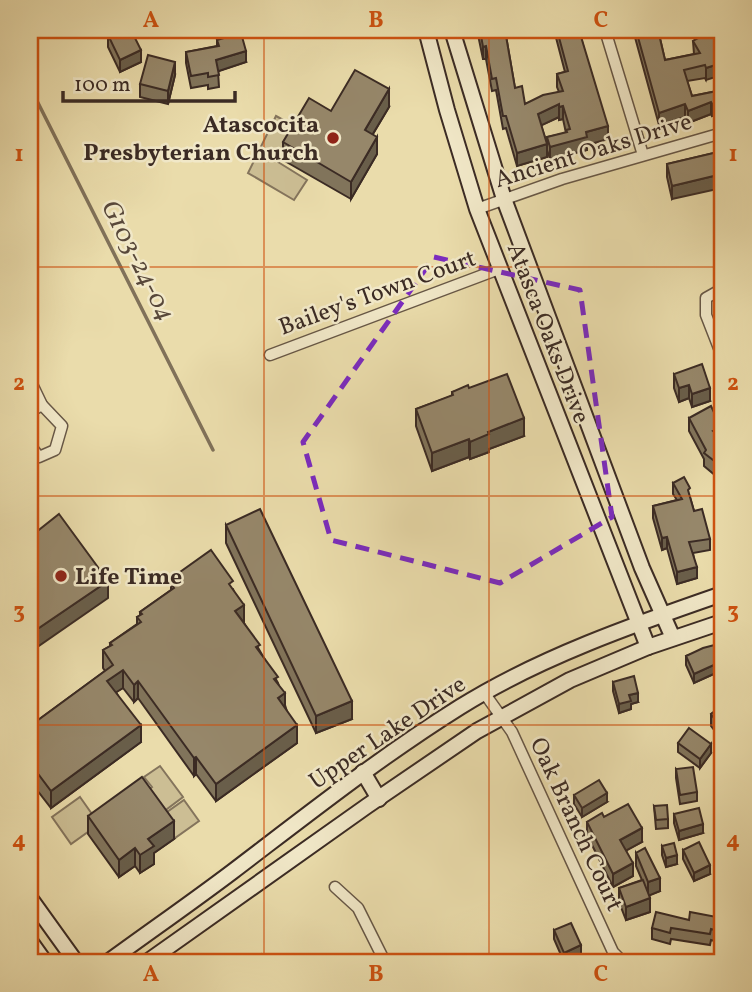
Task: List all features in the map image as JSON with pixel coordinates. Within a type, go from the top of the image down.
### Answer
[{"type":"street","name":"Atasca Oaks Drive","points":[[426,30],[477,209],[648,647]]},
{"type":"street","name":"Atasca Oaks Drive","points":[[452,30],[504,199],[642,568],[673,638]]},
{"type":"street","points":[[605,30],[643,155]]},
{"type":"street","name":"Ancient Oaks Drive","points":[[477,209],[643,155],[722,133]]},
{"type":"street","name":"Bailey's Town Court","points":[[270,355],[499,270]]},
{"type":"street","points":[[722,289],[706,298],[706,315],[722,356]]},
{"type":"street","points":[[30,380],[42,405],[62,426],[55,450],[39,457],[30,445]]},
{"type":"street","points":[[30,412],[42,405]]},
{"type":"street","points":[[571,451],[595,443]]},
{"type":"street","name":"Upper Lake Drive","points":[[108,962],[363,772],[461,706],[543,663],[663,614],[722,594]]},
{"type":"street","name":"Upper Lake Drive","points":[[147,962],[477,732],[570,680],[648,647],[722,622]]},
{"type":"street","name":"Oak Branch Court","points":[[485,694],[512,732],[613,952],[620,959],[636,962]]},
{"type":"street","points":[[363,772],[379,799]]},
{"type":"street","points":[[230,873],[246,892]]},
{"type":"street","points":[[335,887],[358,908],[385,962]]},
{"type":"street","points":[[30,898],[76,962]]},
{"type":"street","points":[[30,941],[45,962]]},
{"type":"highlighted area","points":[[434,257],[580,290],[612,517],[500,583],[331,540],[303,442]]},
{"type":"shaded area","points":[[276,116],[298,128],[278,162],[307,180],[294,200],[248,173]]},
{"type":"shaded area","points":[[160,766],[183,797],[159,815],[143,794],[152,787],[144,777]]},
{"type":"shaded area","points":[[80,797],[99,824],[71,844],[52,817]]},
{"type":"shaded area","points":[[184,800],[199,821],[175,838],[160,817]]},
{"type":"building","points":[[115,30],[131,30],[141,50],[120,60],[108,35]]},
{"type":"building","points":[[480,30],[505,30],[515,88],[522,86],[525,104],[543,95],[563,91],[557,74],[568,71],[557,30],[579,30],[608,126],[586,132],[587,137],[550,147],[547,137],[570,129],[563,106],[559,107],[559,104],[538,114],[547,144],[517,153],[506,116],[503,116],[496,78],[492,79]]},
{"type":"building","points":[[636,30],[658,30],[665,60],[700,53],[693,41],[700,37],[698,30],[722,30],[722,63],[684,70],[692,96],[722,90],[722,102],[711,102],[688,111],[685,104],[659,113]]},
{"type":"building","points":[[241,33],[246,51],[216,60],[219,75],[208,77],[208,73],[191,76],[186,52],[219,46],[217,40]]},
{"type":"building","points":[[148,55],[175,62],[168,91],[140,84]]},
{"type":"building","name":"Atascocita Presbyterian Church","points":[[355,70],[389,89],[365,130],[377,137],[351,182],[283,142],[309,98],[331,111]]},
{"type":"building","points":[[722,151],[722,174],[672,186],[667,164]]},
{"type":"building","points":[[702,364],[710,388],[692,394],[689,385],[679,388],[674,374]]},
{"type":"building","points":[[507,374],[524,418],[470,442],[469,439],[432,453],[416,409],[453,395],[452,392],[468,385],[469,388]]},
{"type":"building","points":[[711,406],[721,427],[713,431],[722,439],[722,467],[704,453],[706,450],[689,418]]},
{"type":"building","points":[[684,477],[690,488],[688,490],[694,511],[702,509],[710,539],[689,542],[697,567],[677,572],[667,537],[662,538],[653,506],[682,499],[673,483]]},
{"type":"building","points":[[260,509],[352,701],[316,716],[226,525]]},
{"type":"building","name":"Life Time","points":[[59,514],[108,581],[30,634],[30,537]]},
{"type":"building","points":[[211,550],[233,581],[229,584],[244,605],[235,611],[260,645],[256,647],[278,677],[274,679],[285,693],[278,698],[297,725],[216,784],[138,681],[134,685],[123,670],[107,681],[141,725],[51,791],[30,763],[30,726],[113,665],[103,650],[141,622],[137,617],[142,614],[140,612],[174,588],[171,583],[175,580],[173,577]]},
{"type":"building","points":[[722,643],[722,664],[718,663],[694,674],[686,656]]},
{"type":"building","points":[[634,676],[638,693],[629,695],[631,701],[619,704],[613,682]]},
{"type":"building","points":[[722,706],[722,727],[721,728],[711,714]]},
{"type":"building","points":[[689,728],[711,744],[700,759],[678,743]]},
{"type":"building","points":[[693,767],[697,792],[680,795],[676,769]]},
{"type":"building","points":[[142,777],[174,821],[148,839],[154,846],[140,855],[135,848],[119,860],[88,816]]},
{"type":"building","points":[[599,780],[607,793],[582,808],[574,795]]},
{"type":"building","points":[[628,804],[642,828],[620,840],[633,863],[613,874],[587,822],[602,813],[604,817]]},
{"type":"building","points":[[667,805],[668,819],[656,820],[654,806]]},
{"type":"building","points":[[699,808],[703,824],[679,831],[674,814]]},
{"type":"building","points":[[699,842],[710,865],[694,873],[683,850]]},
{"type":"building","points":[[674,843],[677,855],[666,858],[662,846]]},
{"type":"building","points":[[645,848],[660,878],[648,882],[636,853]]},
{"type":"building","points":[[643,880],[650,898],[626,907],[619,888]]},
{"type":"building","points":[[656,912],[689,920],[690,912],[722,918],[722,932],[711,929],[710,934],[671,928],[670,933],[652,928]]},
{"type":"building","points":[[571,923],[581,945],[564,953],[554,930]]},
{"type":"building","points":[[261,954],[266,962],[246,962]]},
{"type":"building","points":[[557,955],[560,962],[547,962],[546,960]]},
{"type":"waterway","name":"G103-24-04","points":[[30,87],[213,450]]},
{"type":"place","name":"Atascocita Presbyterian Church","points":[[333,138]]},
{"type":"place","name":"Life Time","points":[[61,576]]}]
